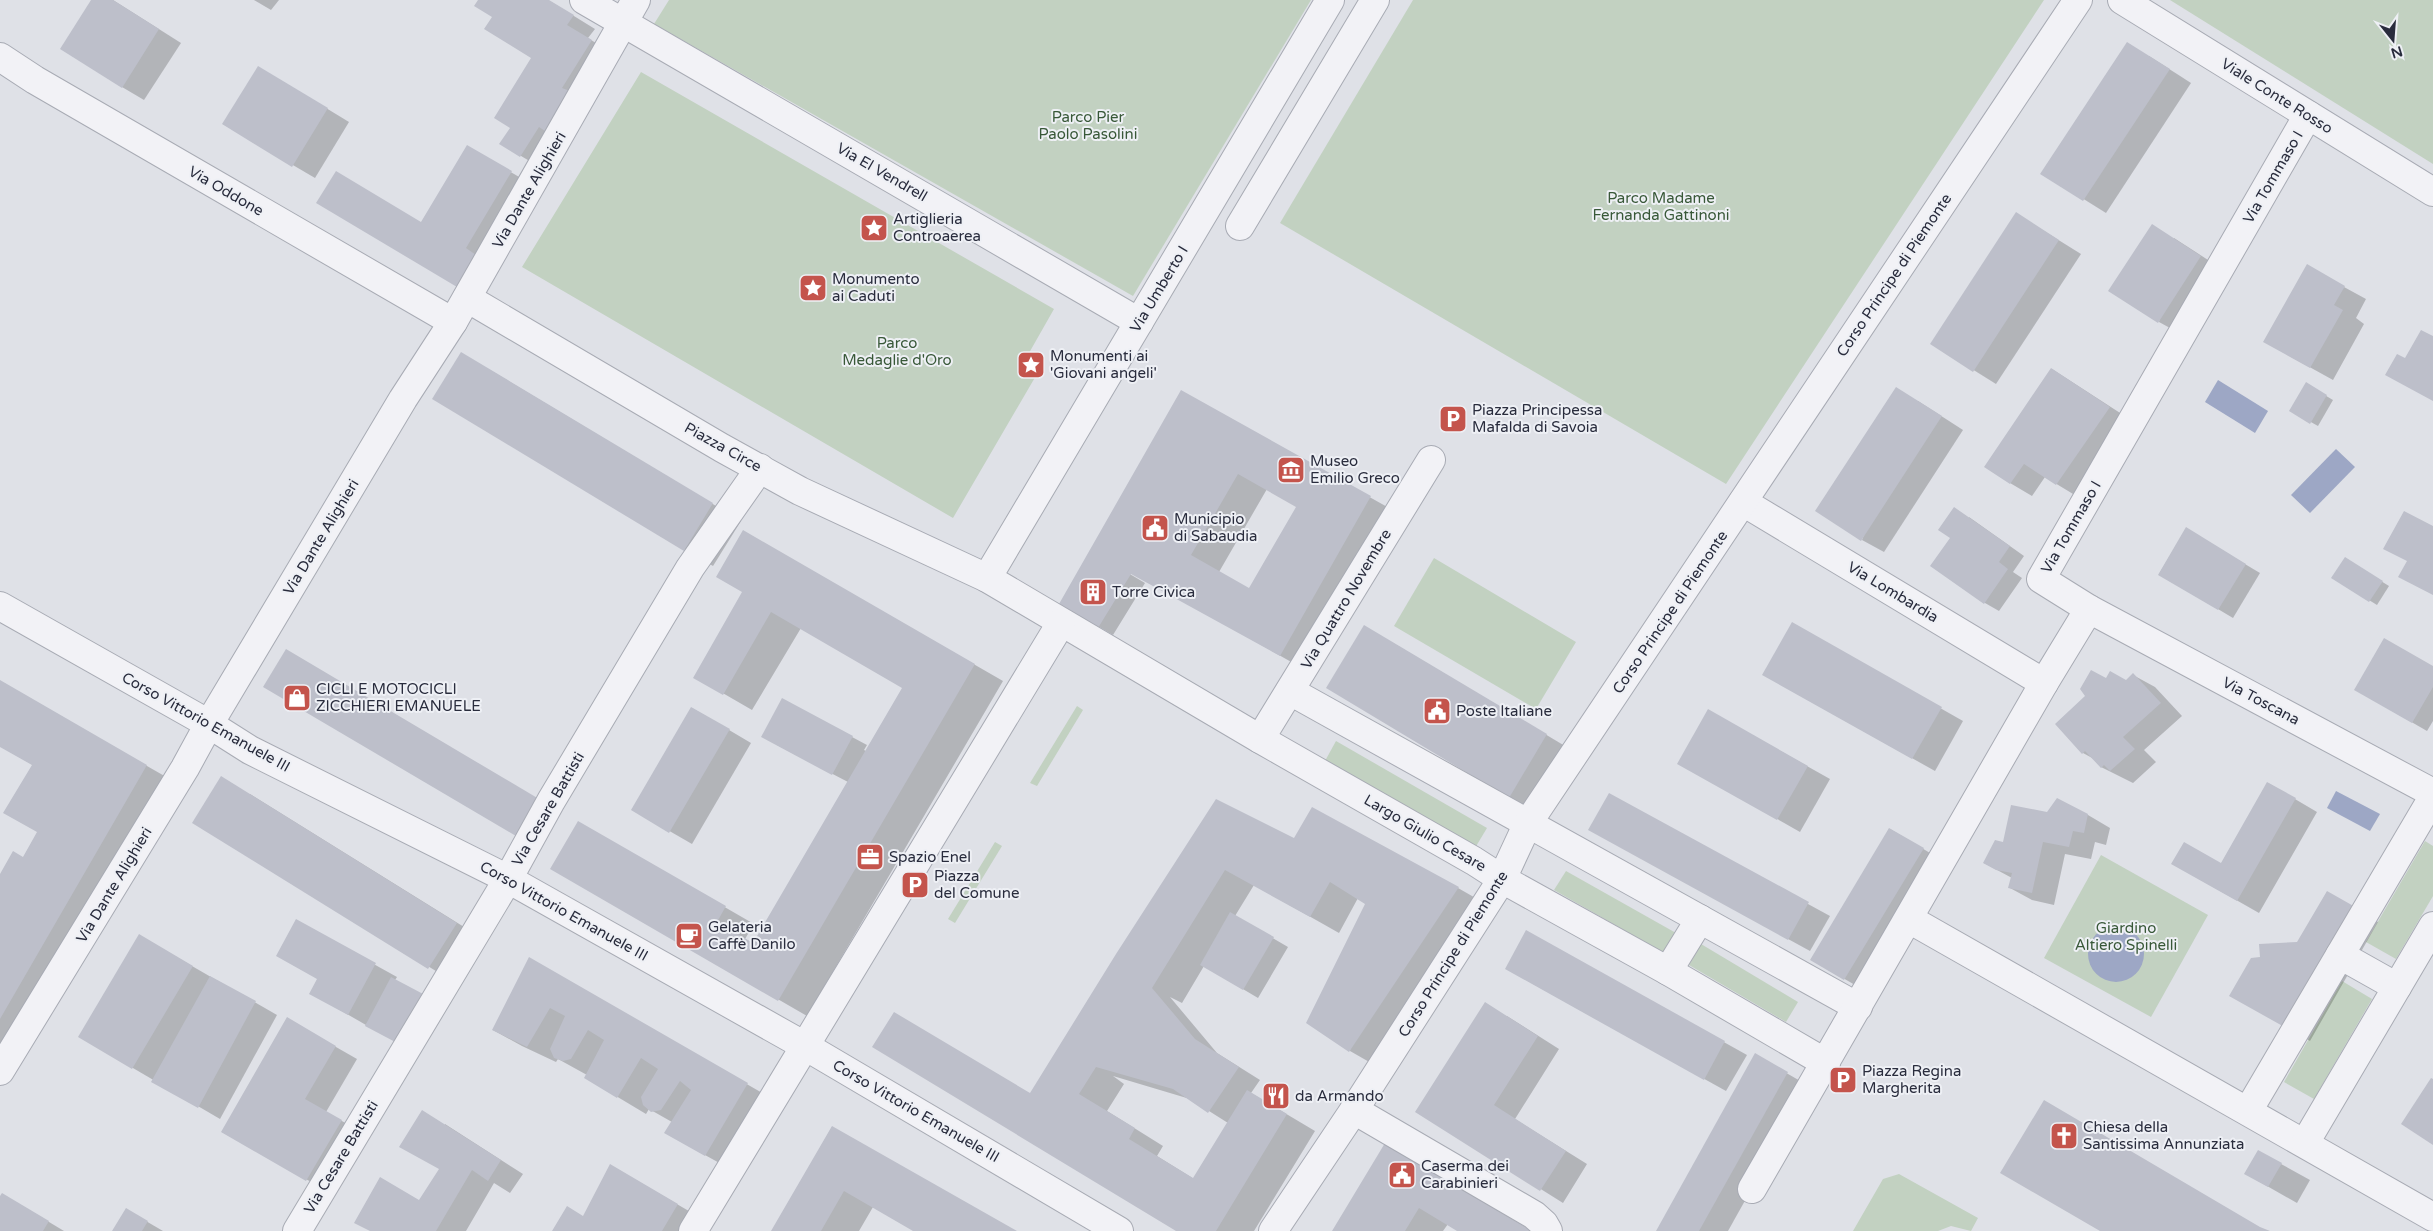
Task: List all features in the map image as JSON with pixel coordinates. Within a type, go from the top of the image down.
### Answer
[{"type":"street","name":"Via El Vendrell","points":[[584,0],[630,11],[1139,322]]},
{"type":"street","name":"Via Umberto I","points":[[987,578],[1330,0]]},
{"type":"street","points":[[1240,226],[1375,0]]},
{"type":"street","name":"Corso Principe di Piemonte","points":[[1273,1231],[1354,1110],[1502,879],[1528,823],[2078,0]]},
{"type":"street","name":"Viale Conte Rosso","points":[[2122,0],[2433,192]]},
{"type":"street","name":"Via Dante Alighieri","points":[[0,1071],[185,768],[209,724],[403,399],[453,322],[630,11]]},
{"type":"street","name":"Via Oddone","points":[[0,57],[43,85],[453,322]]},
{"type":"street","name":"Via Tommaso I","points":[[2089,609],[2040,580],[2308,115]]},
{"type":"street","name":"Piazza Circe","points":[[467,298],[800,491],[963,565],[987,578]]},
{"type":"street","name":"Via Quattro Novembre","points":[[1260,739],[1432,460]]},
{"type":"street","name":"Via Cesare Battisti","points":[[297,1231],[508,878],[551,801],[690,568],[760,468]]},
{"type":"street","name":"Via Lombardia","points":[[1743,502],[2044,683]]},
{"type":"street","points":[[987,578],[1260,739]]},
{"type":"street","name":"Corso Vittorio Emanuele III","points":[[0,606],[209,724],[250,750],[508,878],[805,1046],[1119,1231]]},
{"type":"street","points":[[1752,1190],[2044,683],[2089,609]]},
{"type":"street","name":"Via Toscana","points":[[2089,609],[2433,792]]},
{"type":"street","points":[[693,1231],[1061,623]]},
{"type":"street","points":[[1290,691],[1858,1007]]},
{"type":"street","name":"Largo Giulio Cesare","points":[[1260,739],[1826,1063]]},
{"type":"street","points":[[2248,1111],[2433,797]]},
{"type":"street","points":[[1668,971],[1700,919]]},
{"type":"street","points":[[1909,919],[2433,1217]]},
{"type":"street","points":[[2305,1143],[2433,926]]},
{"type":"street","points":[[2340,955],[2397,987]]},
{"type":"street","points":[[1354,1110],[1534,1215],[1544,1224],[1548,1231]]},
{"type":"green space","name":"Parco Pier Paolo Pasolini","points":[[669,0],[1311,0],[1133,296],[654,24]]},
{"type":"green space","name":"Parco Madame Fernanda Gattinoni","points":[[1413,0],[2044,0],[1726,484],[1280,223]]},
{"type":"green space","points":[[2170,0],[2433,0],[2433,164]]},
{"type":"green space","name":"Parco Medaglie d'Oro","points":[[641,72],[1054,309],[1029,353],[1044,362],[953,518],[522,267]]},
{"type":"green space","points":[[1434,558],[1576,642],[1536,709],[1394,626]]},
{"type":"green space","points":[[1077,706],[1083,710],[1037,786],[1030,783]]},
{"type":"green space","points":[[1336,741],[1487,828],[1475,848],[1325,761]]},
{"type":"green space","points":[[2425,841],[2433,846],[2433,896],[2396,959],[2366,942]]},
{"type":"green space","points":[[995,842],[1002,846],[955,923],[948,919]]},
{"type":"green space","name":"Giardino Altiero Spinelli","points":[[2101,855],[2208,915],[2151,1017],[2044,958]]},
{"type":"green space","points":[[1566,871],[1676,933],[1664,953],[1554,890]]},
{"type":"green space","points":[[1701,944],[1798,1002],[1786,1022],[1689,965]]},
{"type":"green space","points":[[2342,981],[2372,999],[2314,1099],[2284,1082]]},
{"type":"green space","points":[[1899,1174],[1978,1218],[1971,1231],[1951,1226],[1938,1231],[1853,1231],[1883,1179]]},
{"type":"water","points":[[2218,380],[2268,411],[2255,433],[2205,402]]},
{"type":"water","points":[[2336,449],[2355,467],[2310,513],[2291,495]]},
{"type":"water","points":[[2336,791],[2380,814],[2370,831],[2327,808]]},
{"type":"water","points":[[2111,926],[2121,926],[2136,934],[2142,943],[2144,954],[2142,965],[2136,974],[2121,982],[2111,982],[2100,977],[2093,970],[2088,959],[2088,949],[2093,938],[2100,931]]},
{"type":"building","points":[[91,0],[113,0],[159,29],[122,88],[60,49]]},
{"type":"building","points":[[478,0],[549,0],[574,15],[567,25],[592,40],[562,88],[570,91],[545,131],[539,127],[520,157],[499,144],[510,128],[494,118],[531,58],[484,29],[492,17],[474,6]]},
{"type":"building","points":[[2127,42],[2170,69],[2083,201],[2040,174]]},
{"type":"building","points":[[258,66],[328,108],[292,167],[222,124]]},
{"type":"building","points":[[467,145],[512,171],[466,248],[476,255],[457,287],[316,203],[336,171],[421,222]]},
{"type":"building","points":[[2016,212],[2059,240],[1973,372],[1930,344]]},
{"type":"building","points":[[2152,224],[2201,256],[2158,323],[2108,291]]},
{"type":"building","points":[[2307,264],[2345,286],[2334,305],[2343,310],[2310,368],[2263,342]]},
{"type":"building","points":[[2421,330],[2433,336],[2433,401],[2385,375],[2397,354],[2405,358]]},
{"type":"building","points":[[461,352],[713,503],[684,551],[432,399]]},
{"type":"building","points":[[2051,368],[2110,407],[2056,485],[2024,464],[2010,484],[1984,467]]},
{"type":"building","points":[[2306,382],[2327,395],[2310,424],[2289,411]]},
{"type":"building","points":[[1896,387],[1942,416],[1861,541],[1815,511]]},
{"type":"building","name":"Municipio di Sabaudia","points":[[1181,390],[1371,496],[1280,656],[1131,574],[1098,628],[1059,604]],"holes":[[[1238,474],[1296,507],[1249,588],[1191,555]]]},
{"type":"building","points":[[1954,507],[2010,546],[1999,562],[2008,569],[1984,604],[1930,566],[1950,538],[1938,530]]},
{"type":"building","points":[[2404,511],[2433,526],[2433,595],[2398,577],[2407,561],[2383,549]]},
{"type":"building","points":[[2186,527],[2246,564],[2218,610],[2158,575]]},
{"type":"building","points":[[743,530],[975,664],[778,1001],[550,869],[578,821],[726,906],[717,922],[753,943],[902,688],[771,612],[723,695],[693,678],[742,592],[716,577]]},
{"type":"building","points":[[2345,557],[2383,581],[2369,602],[2331,578]]},
{"type":"building","points":[[1792,622],[1942,707],[1912,759],[1762,675]]},
{"type":"building","name":"Poste Italiane","points":[[1364,625],[1547,734],[1509,798],[1326,688]]},
{"type":"building","points":[[2384,638],[2433,666],[2433,687],[2412,723],[2354,690]]},
{"type":"building","points":[[286,649],[539,799],[516,836],[263,687]]},
{"type":"building","points":[[2091,670],[2106,678],[2110,671],[2126,680],[2133,673],[2161,703],[2123,737],[2135,749],[2110,771],[2104,765],[2101,768],[2085,751],[2082,754],[2055,724],[2085,696],[2080,689]]},
{"type":"building","points":[[0,680],[147,765],[0,1019],[0,874],[13,851],[23,857],[37,832],[3,813],[32,765],[0,747]]},
{"type":"building","points":[[782,698],[853,736],[832,775],[761,737]]},
{"type":"building","points":[[691,707],[730,729],[669,833],[631,810]]},
{"type":"building","points":[[1708,709],[1808,766],[1777,820],[1677,764]]},
{"type":"building","points":[[221,776],[457,923],[428,969],[192,823]]},
{"type":"building","points":[[2267,782],[2296,798],[2237,901],[2171,864],[2184,842],[2221,863]]},
{"type":"building","points":[[1609,793],[1809,902],[1788,940],[1588,830]]},
{"type":"building","points":[[2057,798],[2088,814],[2084,833],[2073,831],[2069,847],[2043,842],[2032,893],[2008,888],[2012,873],[1996,870],[1983,863],[1995,840],[2003,842],[2011,805],[2047,812]]},
{"type":"building","points":[[1216,799],[1294,838],[1312,807],[1459,887],[1349,1052],[1306,1023],[1365,904],[1330,882],[1310,917],[1225,870],[1152,988],[1195,1039],[1239,1067],[1208,1113],[1173,1089],[1096,1067],[1079,1094],[1135,1128],[1129,1139],[1193,1178],[1247,1090],[1287,1114],[1216,1231],[1176,1231],[872,1047],[894,1012],[1030,1093],[1116,954]]},
{"type":"building","points":[[1889,828],[1924,848],[1844,980],[1810,960]]},
{"type":"building","points":[[2327,891],[2357,908],[2288,1029],[2229,996],[2251,958],[2260,957],[2259,944],[2297,942]]},
{"type":"building","points":[[1230,912],[1274,937],[1243,990],[1200,965]]},
{"type":"building","points":[[296,919],[376,963],[348,1015],[309,994],[317,979],[276,956]]},
{"type":"building","points":[[1526,930],[1725,1041],[1704,1080],[1505,969]]},
{"type":"building","points":[[139,934],[193,966],[132,1069],[78,1037]]},
{"type":"building","points":[[529,957],[748,1083],[705,1156],[664,1133],[691,1090],[680,1081],[661,1110],[651,1112],[643,1105],[641,1097],[658,1069],[641,1058],[617,1098],[584,1078],[604,1040],[588,1030],[571,1059],[563,1061],[554,1058],[550,1049],[565,1016],[550,1008],[527,1047],[492,1030]]},
{"type":"building","points":[[210,976],[256,1001],[198,1108],[151,1082]]},
{"type":"building","points":[[391,977],[425,995],[399,1044],[365,1026]]},
{"type":"building","points":[[1485,1002],[1538,1036],[1494,1105],[1566,1151],[1540,1191],[1415,1112]]},
{"type":"building","points":[[287,1017],[336,1046],[305,1099],[342,1120],[306,1181],[221,1132]]},
{"type":"building","points":[[1755,1053],[1788,1072],[1699,1231],[1656,1231]]},
{"type":"building","points":[[2431,1078],[2433,1079],[2433,1145],[2401,1124]]},
{"type":"building","name":"Chiesa della Santissima Annunziata","points":[[2044,1100],[2260,1227],[2270,1231],[2100,1231],[2000,1173]]},
{"type":"building","points":[[422,1110],[501,1160],[488,1181],[472,1170],[436,1231],[370,1231],[354,1223],[380,1177],[419,1200],[439,1169],[399,1147]]},
{"type":"building","points":[[832,1126],[1017,1231],[913,1231],[844,1191],[821,1231],[771,1231]]},
{"type":"building","name":"Caserma dei Carabinieri","points":[[1385,1143],[1532,1231],[1457,1231],[1419,1208],[1405,1231],[1332,1231]]},
{"type":"building","points":[[2258,1150],[2282,1163],[2268,1187],[2244,1174]]},
{"type":"building","points":[[610,1164],[678,1204],[662,1231],[552,1231],[567,1206],[583,1216]]},
{"type":"building","points":[[2,1193],[49,1221],[43,1231],[0,1231],[0,1196]]},
{"type":"building","points":[[126,1208],[148,1221],[142,1231],[112,1231]]},
{"type":"place","name":"Artiglieria Controaerea","points":[[874,228]]},
{"type":"place","name":"Monumento ai Caduti","points":[[813,288]]},
{"type":"place","name":"Monumenti ai 'Giovani angeli'","points":[[1031,365]]},
{"type":"place","name":"Piazza Principessa Mafalda di Savoia","points":[[1453,419]]},
{"type":"place","name":"Museo Emilio Greco","points":[[1291,470]]},
{"type":"place","name":"Municipio di Sabaudia","points":[[1155,528]]},
{"type":"place","name":"Torre Civica","points":[[1093,592]]},
{"type":"place","name":"CICLI E MOTOCICLI ZICCHIERI EMANUELE","points":[[297,698]]},
{"type":"place","name":"Poste Italiane","points":[[1437,711]]},
{"type":"place","name":"Spazio Enel","points":[[870,857]]},
{"type":"place","name":"Piazza del Comune","points":[[915,885]]},
{"type":"place","name":"Gelateria Caffè Danilo","points":[[689,936]]},
{"type":"place","name":"Piazza Regina Margherita","points":[[1843,1080]]},
{"type":"place","name":"da Armando","points":[[1276,1096]]},
{"type":"place","name":"Chiesa della Santissima Annunziata","points":[[2064,1136]]},
{"type":"place","name":"Caserma dei Carabinieri","points":[[1402,1175]]}]
